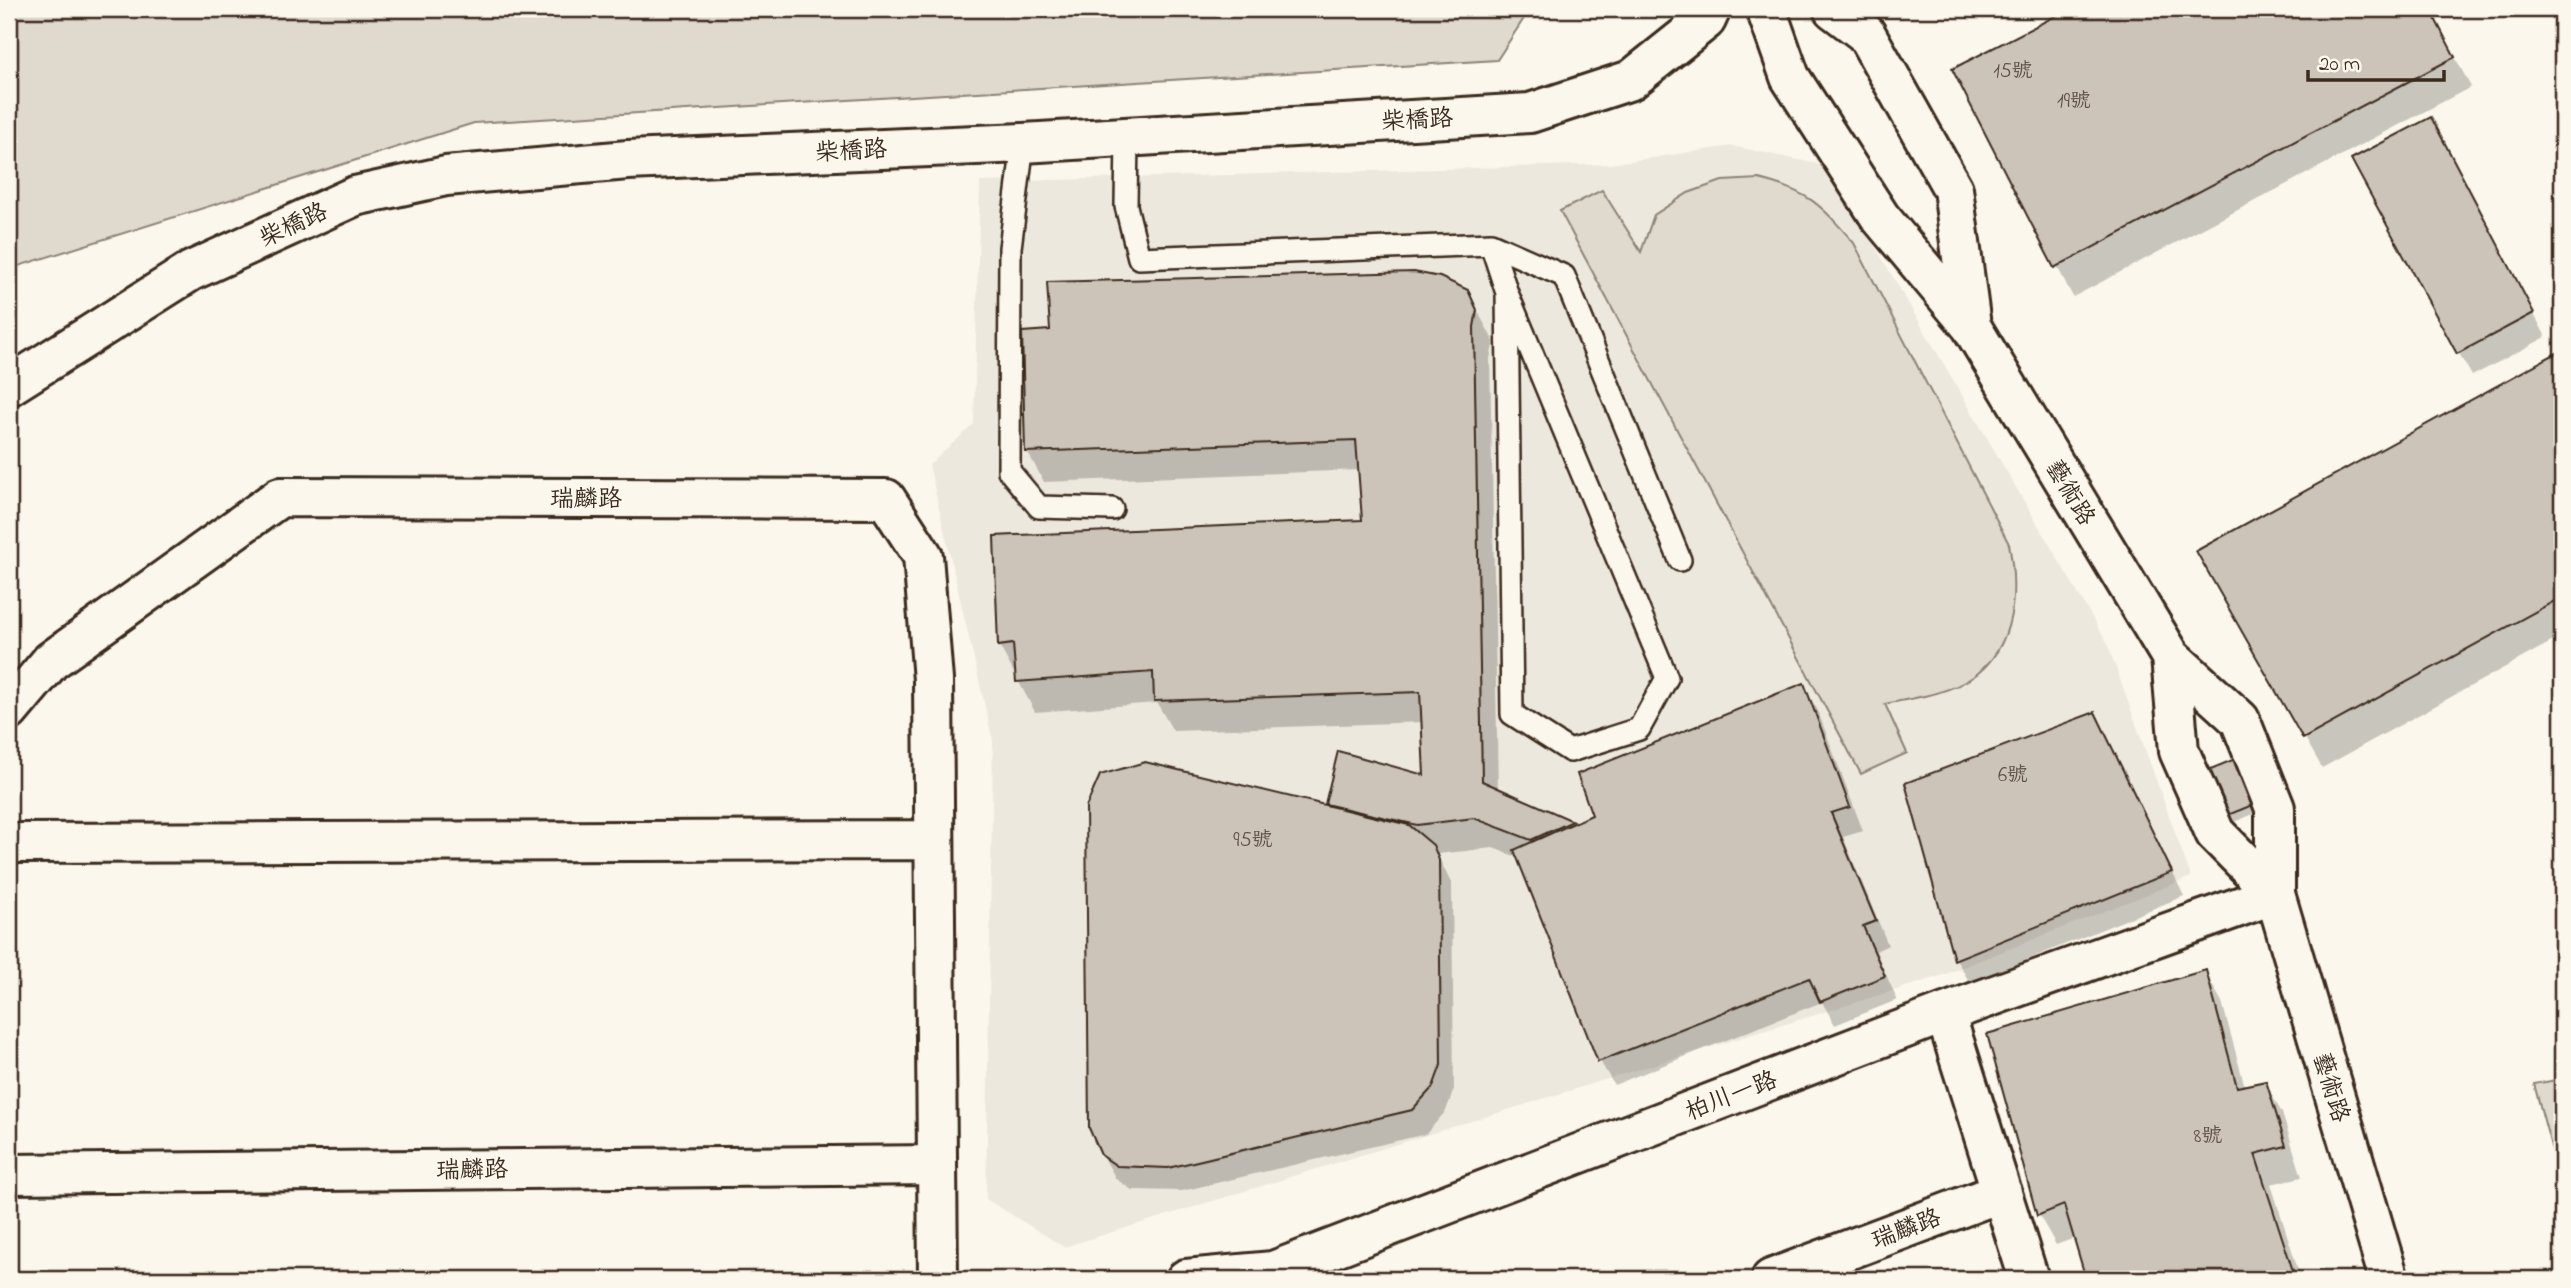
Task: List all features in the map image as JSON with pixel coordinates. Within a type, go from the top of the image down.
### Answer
[{"type":"street","name":"柴橋路","points":[[9,386],[191,271],[355,196],[446,176],[628,160],[1023,143],[1530,113],[1630,80],[1706,20],[1711,9]]},
{"type":"street","name":"藝術路","points":[[1766,9],[1790,77],[1872,205],[1971,326],[2171,657],[2240,720],[2274,807],[2274,894],[2389,1279]]},
{"type":"street","name":"藝術路","points":[[1833,9],[1866,34],[1953,190],[1971,326]]},
{"type":"street","name":"瑞麟路","points":[[9,710],[51,661],[280,497],[886,499],[923,556],[933,680],[938,1279]]},
{"type":"street","name":"藝術路","points":[[2171,657],[2179,751],[2202,804],[2215,833],[2274,894]]},
{"type":"street","points":[[9,843],[934,840]]},
{"type":"street","name":"柏川一路","points":[[1186,1279],[1273,1271],[1945,1013],[2274,894]]},
{"type":"street","points":[[1945,1013],[2029,1279]]},
{"type":"street","name":"瑞麟路","points":[[9,1174],[936,1165]]},
{"type":"street","name":"瑞麟路","points":[[1771,1279],[2001,1192]]},
{"type":"lane","points":[[1127,135],[1126,206],[1139,258],[1491,244],[1564,276],[1680,560]]},
{"type":"lane","points":[[1023,143],[1010,248],[1009,471],[1039,507],[1112,509]]},
{"type":"lane","points":[[1491,244],[1507,293],[1667,678],[1639,729],[1570,751],[1512,714],[1507,293]]},
{"type":"shaded area","points":[[9,9],[1530,9],[1497,60],[474,123],[9,269]]},
{"type":"shaded area","points":[[1732,146],[1828,166],[2107,643],[2191,877],[1938,977],[1064,1247],[986,1199],[993,741],[929,465],[974,424],[980,182],[1610,164]]},
{"type":"shaded area","points":[[1759,179],[1791,189],[1813,201],[1854,243],[2009,544],[2013,599],[2006,634],[1998,650],[1973,677],[1953,688],[1885,704],[1907,753],[1861,774],[1560,211],[1602,190],[1641,252],[1654,215],[1688,193],[1722,181]]},
{"type":"shaded area","points":[[2562,1079],[2562,1186],[2534,1084]]},
{"type":"building","points":[[2069,9],[2430,9],[2455,57],[2054,268],[1952,69]]},
{"type":"building","points":[[2431,117],[2534,313],[2457,354],[2351,159]]},
{"type":"building","points":[[1414,272],[1440,277],[1468,290],[1477,310],[1474,327],[1482,781],[1573,821],[1531,840],[1474,818],[1417,825],[1325,804],[1338,751],[1424,775],[1420,692],[1154,701],[1153,672],[1016,682],[1013,644],[998,646],[994,536],[1362,520],[1356,440],[1025,452],[1022,332],[1050,330],[1047,282]]},
{"type":"building","points":[[2562,350],[2562,597],[2303,739],[2196,551]]},
{"type":"building","points":[[1804,683],[1850,807],[1831,813],[1876,921],[1863,926],[1885,976],[1820,1002],[1809,978],[1598,1062],[1514,850],[1592,815],[1577,774]]},
{"type":"building","points":[[2095,712],[2172,872],[1954,960],[1905,783]]},
{"type":"building","points":[[2235,759],[2255,804],[2228,815],[2208,770]]},
{"type":"building","points":[[1145,762],[1409,825],[1433,845],[1439,860],[1441,1065],[1433,1087],[1412,1110],[1168,1168],[1117,1166],[1101,1155],[1089,1128],[1086,807],[1100,775]]},
{"type":"building","points":[[2206,970],[2237,1087],[2266,1081],[2286,1146],[2255,1154],[2293,1271],[2264,1279],[2086,1279],[2064,1205],[2037,1216],[1987,1034]]}]
